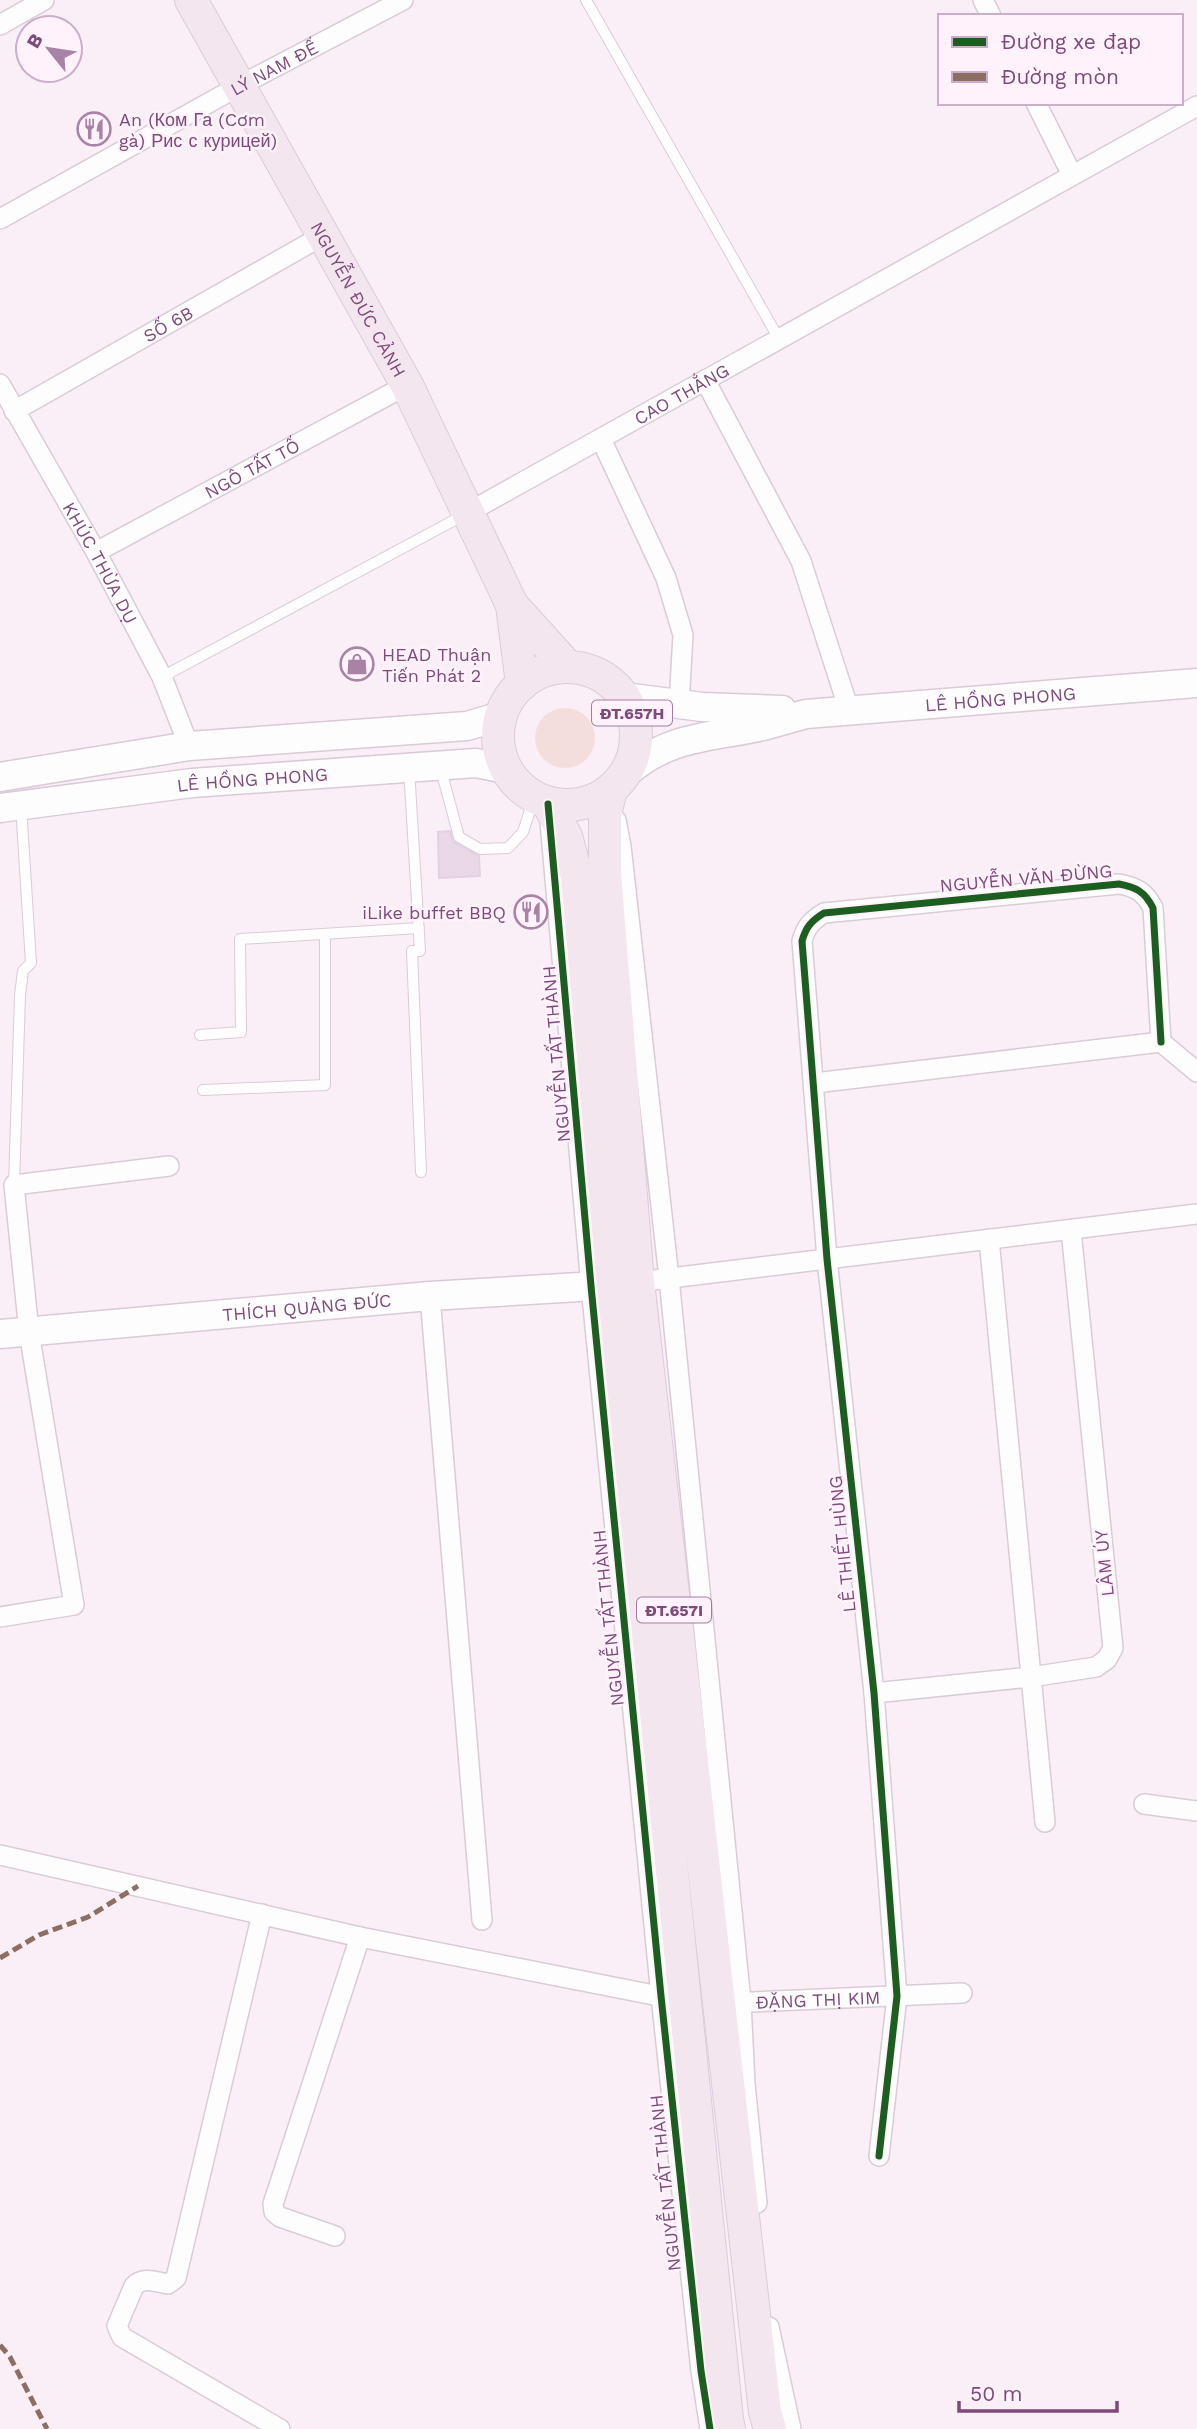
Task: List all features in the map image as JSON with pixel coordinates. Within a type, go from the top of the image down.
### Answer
[{"type":"main road","name":"NGUYỄN ĐỨC CẢNH","points":[[191,0],[407,385],[512,605],[568,667]]},
{"type":"main road","name":"NGUYỄN ĐỨC CẢNH","points":[[512,605],[522,684]]},
{"type":"main road","points":[[541,801],[517,785],[506,769],[499,752],[501,716],[509,698],[522,684],[543,672],[568,667]]},
{"type":"main road","name":"ĐT.657H","points":[[541,801],[570,806],[591,802],[618,782],[634,755],[636,735],[633,715],[624,697],[600,675],[568,667]]},
{"type":"main road","name":"LÊ HỒNG PHONG","points":[[618,782],[641,760],[657,750],[683,741],[763,726],[806,714],[1197,683]]},
{"type":"main road","name":"LÊ HỒNG PHONG","points":[[624,697],[806,714]]},
{"type":"main road","name":"LÊ HỒNG PHONG","points":[[0,777],[189,746],[467,726],[501,716]]},
{"type":"main road","points":[[189,746],[192,783]]},
{"type":"main road","name":"LÊ HỒNG PHONG","points":[[11,807],[192,783],[476,763],[506,769]]},
{"type":"main road","name":"NGUYỄN TẤT THÀNH","points":[[618,782],[605,814],[614,1284],[729,2003],[765,2412],[770,2429]]},
{"type":"main road","name":"NGUYỄN TẤT THÀNH","points":[[541,801],[566,836],[578,877],[673,1999],[729,2429]]},
{"type":"main road","name":"THÍCH QUẢNG ĐỨC","points":[[0,1334],[430,1296],[614,1284]]},
{"type":"street","points":[[0,25],[44,0]]},
{"type":"street","name":"LÝ NAM ĐẾ","points":[[0,219],[239,86],[403,0]]},
{"type":"street","points":[[1037,105],[1072,175]]},
{"type":"street","name":"CAO THẮNG","points":[[469,512],[1197,106]]},
{"type":"street","name":"SỐ 6B","points":[[13,411],[322,236]]},
{"type":"street","points":[[705,380],[802,562],[849,710]]},
{"type":"street","name":"KHÚC THỪA DỤ","points":[[0,384],[13,411],[96,552],[162,677],[189,746]]},
{"type":"street","name":"NGÔ TẤT TỐ","points":[[96,552],[407,385]]},
{"type":"street","points":[[601,439],[666,578],[683,635],[679,704]]},
{"type":"street","name":"NGUYỄN TẤT THÀNH","points":[[618,782],[621,846],[669,1278],[729,2003],[745,2084],[770,2333],[792,2429]]},
{"type":"street","name":"NGUYỄN VĂN ĐỪNG","points":[[806,929],[824,913],[1119,884],[1134,887],[1147,895],[1153,908],[1161,1042]]},
{"type":"street","name":"LÊ THIẾT HÙNG","points":[[806,929],[802,941],[827,1259],[874,1693],[897,1996],[879,2157]]},
{"type":"street","points":[[815,1083],[1161,1042],[1197,1072]]},
{"type":"street","points":[[0,1617],[74,1605],[29,1332],[14,1185],[169,1166]]},
{"type":"street","points":[[614,1284],[1197,1214]]},
{"type":"street","name":"LÂM ÚY","points":[[874,1693],[1031,1677],[1096,1667],[1107,1659],[1113,1648],[1071,1230]]},
{"type":"street","points":[[989,1239],[1045,1822]]},
{"type":"street","points":[[430,1296],[482,1920]]},
{"type":"street","points":[[1144,1804],[1197,1811]]},
{"type":"street","points":[[0,1855],[360,1937],[673,1999]]},
{"type":"street","points":[[262,1914],[176,2278],[168,2284],[138,2281],[117,2326],[122,2337],[280,2429]]},
{"type":"street","points":[[335,2236],[280,2217],[273,2204],[360,1937]]},
{"type":"street","name":"ĐẶNG THỊ KIM","points":[[729,2003],[962,1993]]},
{"type":"street","name":"NGUYỄN TẤT THÀNH","points":[[673,1999],[701,2371],[710,2429]]},
{"type":"lane","points":[[586,0],[779,339]]},
{"type":"lane","name":"CAO THẮNG","points":[[162,677],[469,512]]},
{"type":"lane","points":[[440,766],[459,837],[480,849],[508,848],[523,832],[541,801]]},
{"type":"lane","points":[[409,768],[420,951],[412,951],[421,1172]]},
{"type":"lane","points":[[11,807],[31,963],[23,971],[20,995],[14,1185]]},
{"type":"lane","points":[[200,1035],[241,1032],[240,939],[419,928]]},
{"type":"lane","points":[[203,1090],[325,1085],[325,934]]},
{"type":"shaded area","points":[[565,708],[586,717],[595,738],[586,759],[565,768],[544,759],[535,738],[544,717]]},
{"type":"building","points":[[450,831],[453,842],[479,856],[480,876],[439,878],[438,832]]},
{"type":"marked path","points":[[0,1958],[39,1935],[88,1917],[138,1886]]},
{"type":"marked path","points":[[0,2345],[10,2357],[47,2429]]},
{"type":"cycle path","points":[[548,804],[591,1286],[661,1996],[701,2371],[710,2429]]},
{"type":"cycle path","points":[[879,2156],[897,1996],[874,1693],[827,1259],[802,941],[810,925],[824,913],[1125,885],[1143,894],[1153,908],[1161,1042]]},
{"type":"place","name":"An (Ком Га (Cơm gà) Рис с курицей)","points":[[94,129]]},
{"type":"place","name":"HEAD Thuận Tiến Phát 2","points":[[357,664]]},
{"type":"place","name":"iLike buffet BBQ","points":[[531,912]]}]
